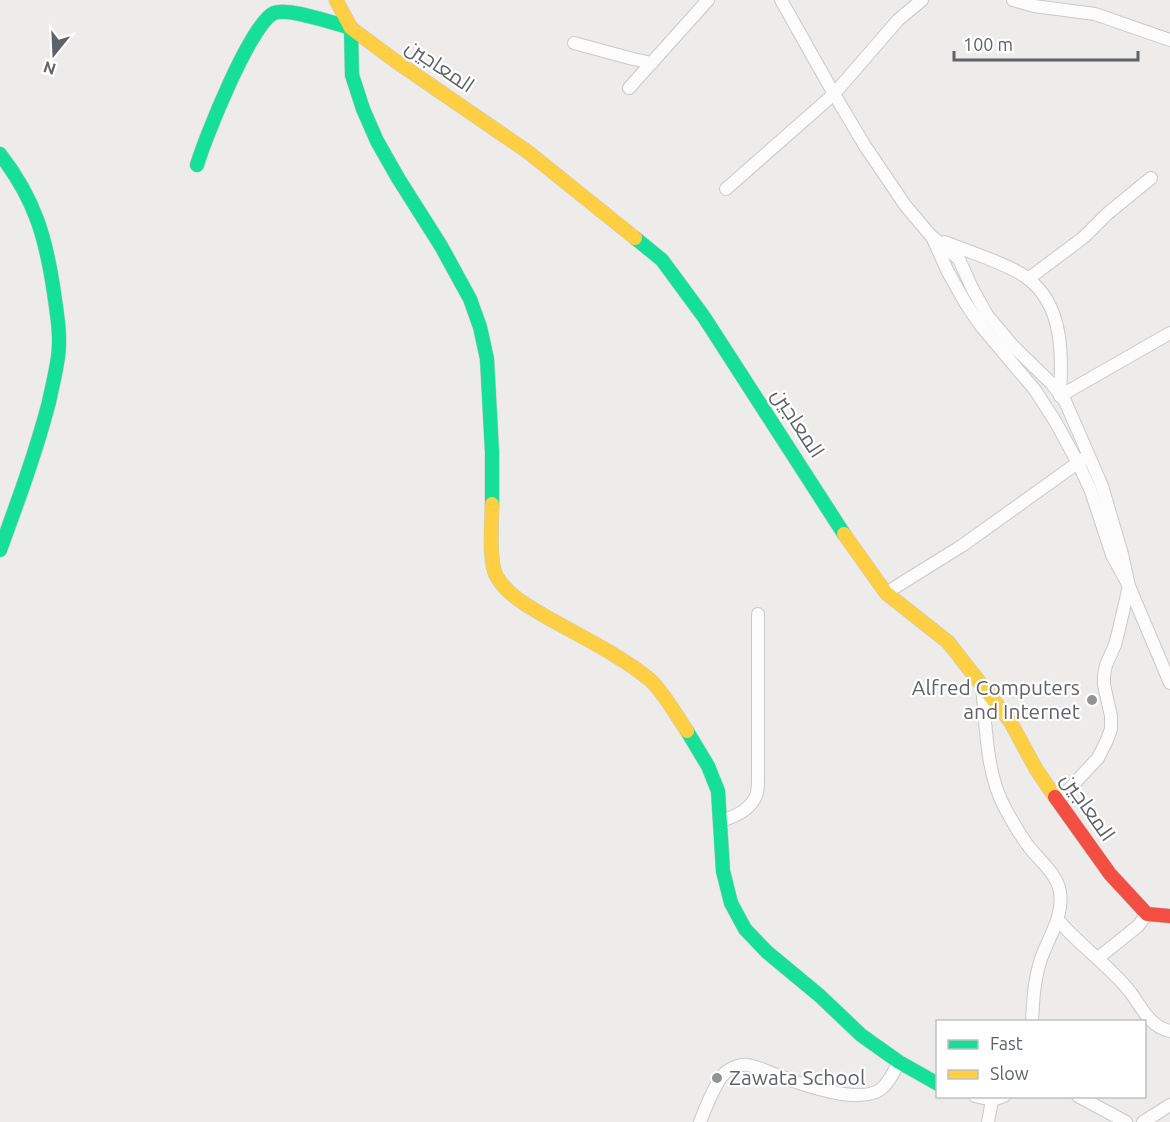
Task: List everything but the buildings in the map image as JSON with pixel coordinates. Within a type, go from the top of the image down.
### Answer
[{"type":"street","name":"المعاجين","points":[[336,0],[351,28],[528,152],[662,260],[704,317],[856,552],[886,593],[948,642],[1010,721],[1036,769],[1110,874],[1147,914]]},
{"type":"street","points":[[629,88],[708,0]]},
{"type":"street","points":[[781,0],[834,94],[905,205],[932,236],[959,259],[987,315],[1065,401],[1073,419],[1091,491],[1112,555],[1129,586],[1170,683]]},
{"type":"street","points":[[726,189],[834,94],[898,20],[922,0]]},
{"type":"street","points":[[1013,0],[1034,6],[1095,14],[1170,40]]},
{"type":"street","points":[[197,165],[204,141],[220,105],[265,20],[272,14],[283,12],[351,28],[352,75],[363,109],[377,141],[441,246],[470,299],[480,327],[487,359],[492,452],[492,563],[496,576],[509,591],[529,607],[623,661],[650,680],[691,736],[708,766],[718,791],[723,871],[731,903],[745,929],[767,952],[861,1035],[899,1062],[936,1083]]},
{"type":"street","points":[[573,43],[652,63]]},
{"type":"street","points":[[0,154],[15,173],[32,203],[47,245],[59,344],[45,422],[0,550]]},
{"type":"street","points":[[1028,279],[1084,237],[1107,213],[1151,178]]},
{"type":"street","points":[[932,236],[1024,276],[1047,298],[1056,322],[1061,357],[1060,396]]},
{"type":"street","points":[[932,236],[948,272],[971,312],[1000,351],[1035,390],[1084,459]]},
{"type":"street","points":[[1060,396],[1170,333]]},
{"type":"street","points":[[886,593],[963,545],[1084,459]]},
{"type":"street","points":[[1058,801],[1098,758],[1107,740],[1110,716],[1104,675],[1115,645],[1129,586]]},
{"type":"street","points":[[720,822],[741,813],[756,793],[758,778],[758,614]]},
{"type":"street","points":[[982,686],[993,778],[1004,805],[1028,846],[1057,883],[1061,901],[1058,920],[1048,939],[1040,964],[1034,989],[1032,1020]]},
{"type":"street","points":[[1098,958],[1138,926],[1147,914],[1170,916]]},
{"type":"street","points":[[1058,920],[1130,992],[1152,1023],[1170,1031]]},
{"type":"street","points":[[700,1122],[722,1076],[737,1066],[748,1065],[789,1080],[854,1095],[870,1094],[881,1089],[889,1081],[899,1062]]},
{"type":"street","points":[[988,1122],[998,1098]]},
{"type":"street","points":[[1082,1098],[1126,1122]]},
{"type":"street","points":[[1143,1122],[1170,1105]]},
{"type":"traffic: fast","points":[[197,165],[230,83],[253,37],[264,21],[274,13],[290,12],[351,28],[352,75],[363,109],[377,141],[441,246],[470,299],[480,327],[487,359],[492,504]]},
{"type":"traffic: fast","points":[[0,154],[22,187],[43,237],[54,293],[59,341],[56,368],[44,421],[0,550]]},
{"type":"traffic: fast","points":[[635,238],[662,260],[704,317],[844,534]]},
{"type":"traffic: fast","points":[[687,731],[708,766],[718,791],[723,871],[731,903],[745,929],[767,952],[820,996],[861,1035],[899,1062],[936,1083]]},
{"type":"traffic: slow","points":[[336,0],[351,28],[528,152],[635,238]]},
{"type":"traffic: slow","points":[[492,504],[492,562],[494,571],[502,584],[528,606],[614,655],[649,679],[687,731]]},
{"type":"traffic: slow","points":[[844,534],[886,593],[948,642],[1010,721],[1036,769],[1055,797]]},
{"type":"traffic: jam","points":[[1055,797],[1110,874],[1147,914],[1170,916]]},
{"type":"place","name":"Alfred Computers and Internet","points":[[1092,700]]},
{"type":"place","name":"Zawata School","points":[[717,1078]]}]
